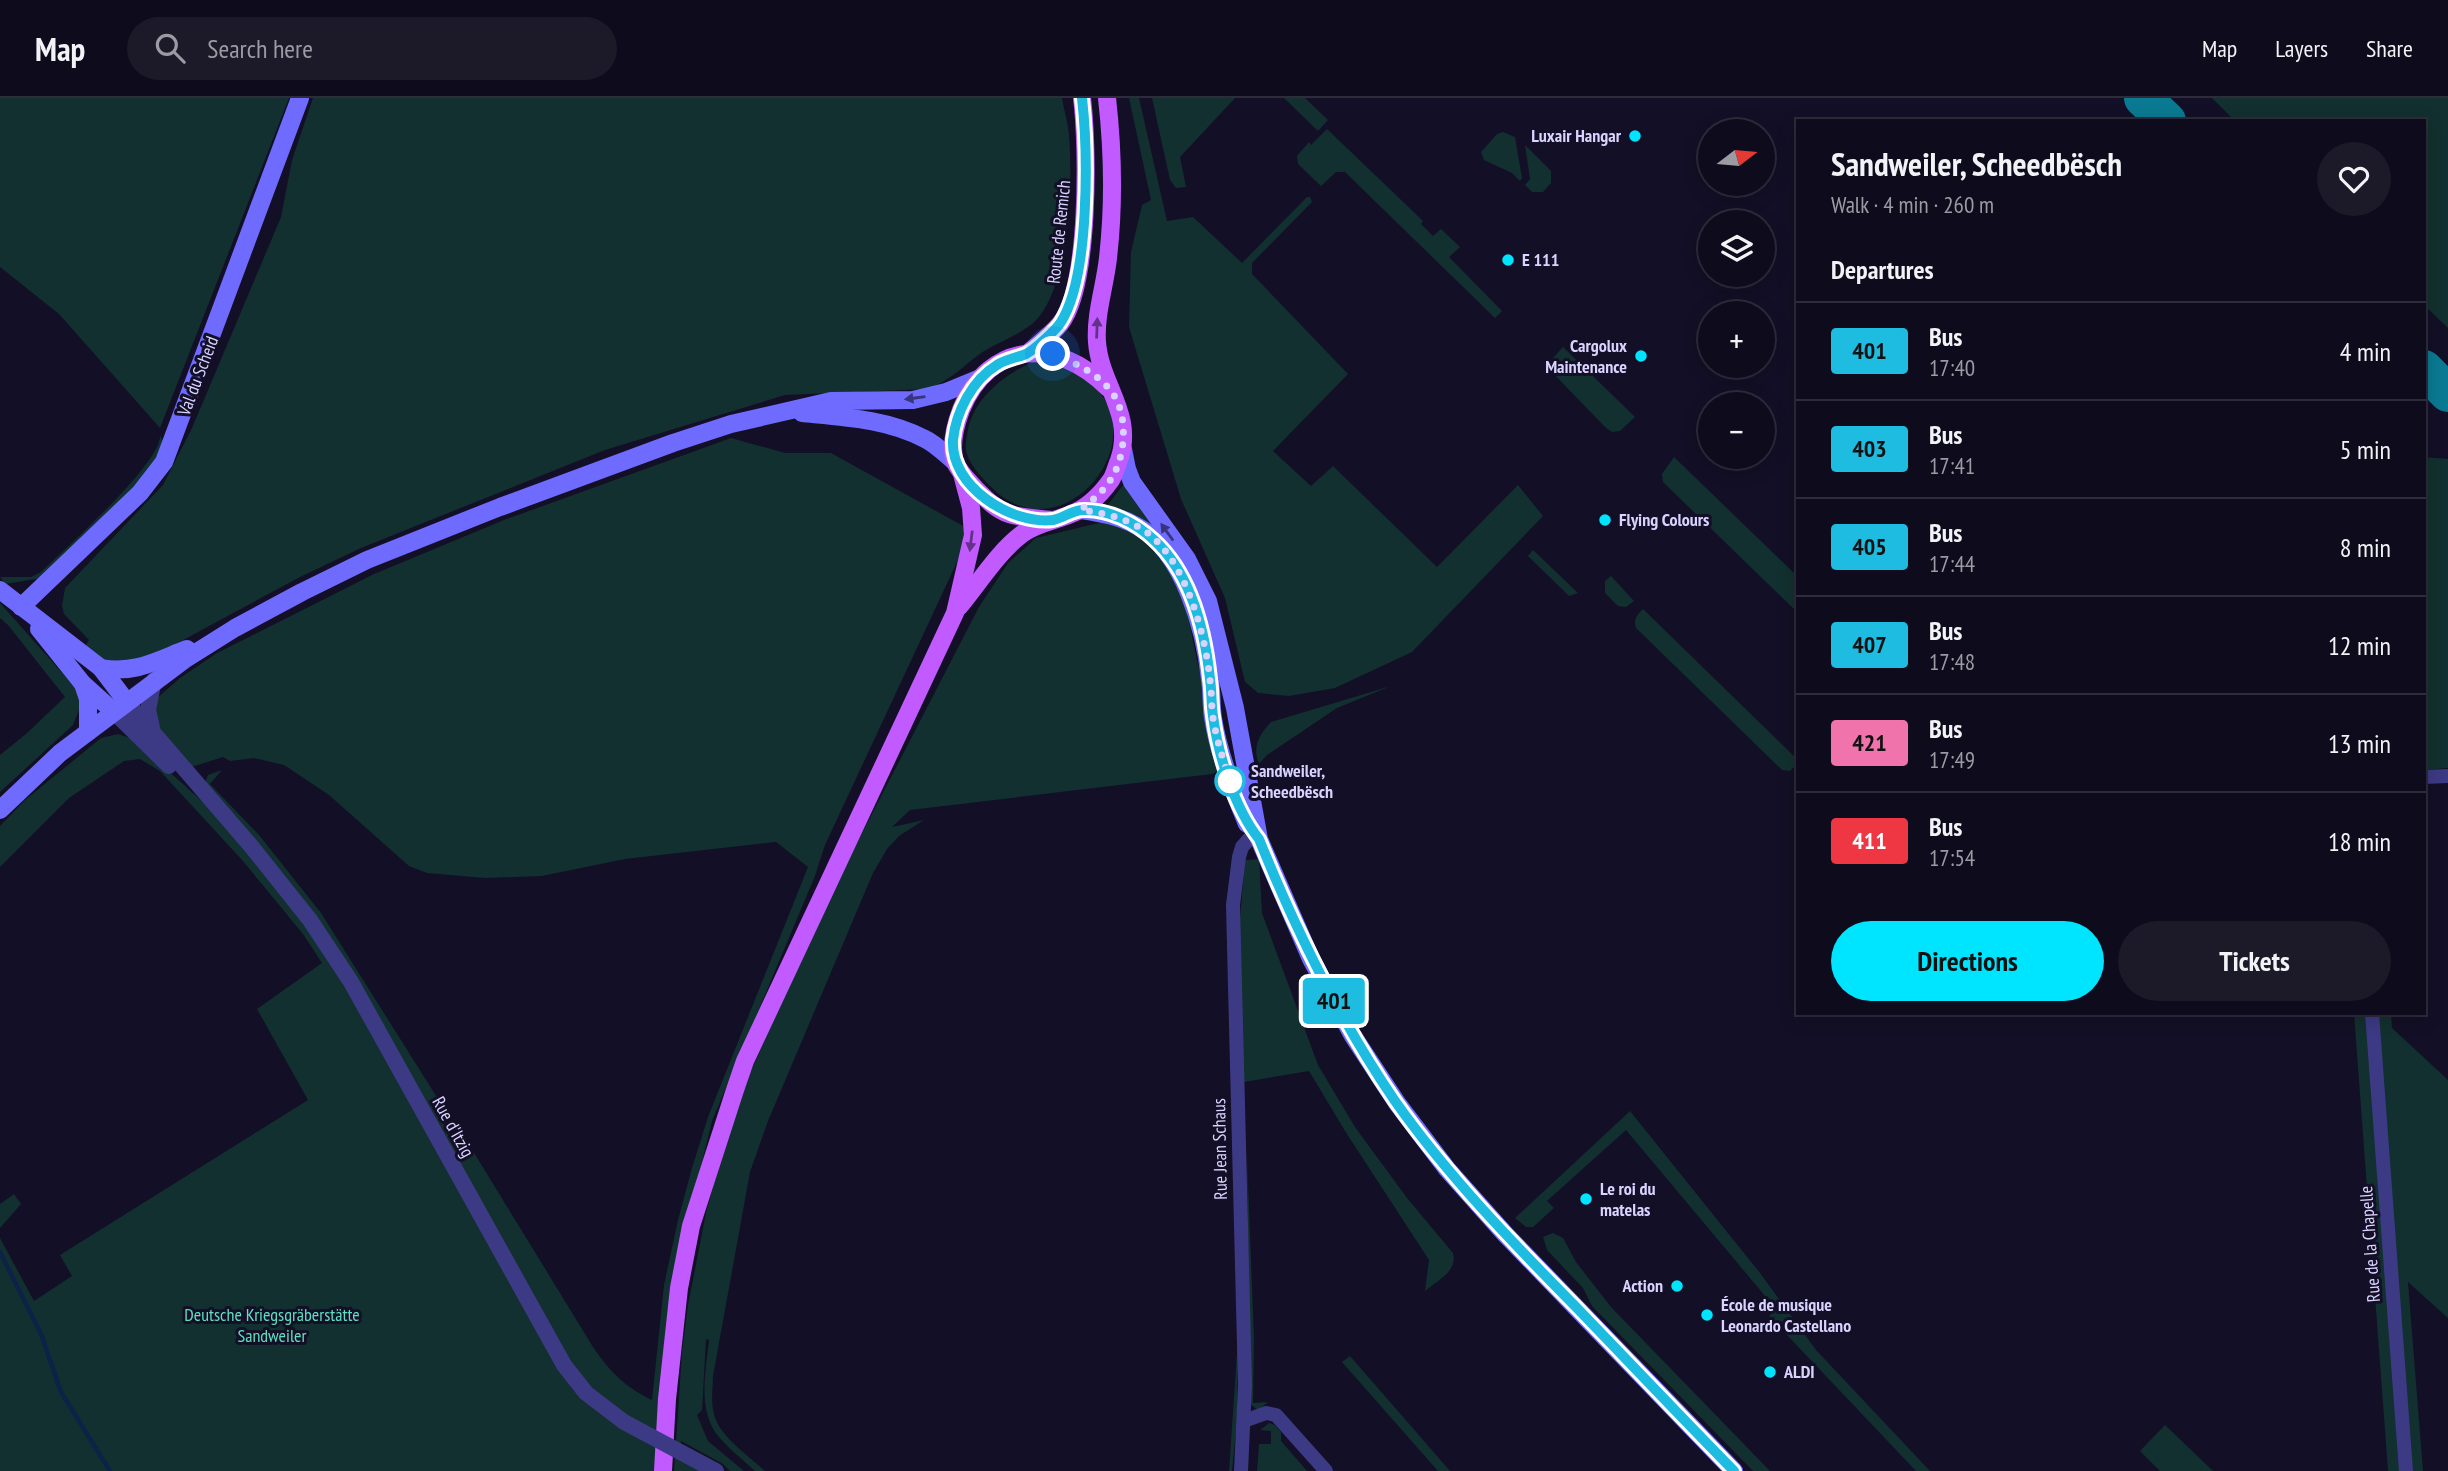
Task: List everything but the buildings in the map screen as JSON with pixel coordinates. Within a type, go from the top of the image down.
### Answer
[{"type":"main road","name":"Val du Scheid","points":[[21,607],[140,493],[164,462],[300,98]]},
{"type":"main road","name":"Route de Remich","points":[[1028,353],[1061,323],[1073,295],[1087,190],[1082,98]]},
{"type":"main road","points":[[1107,98],[1112,144],[1111,204],[1108,259],[1097,322],[1097,344],[1101,363],[1123,421],[1126,469],[1132,482],[1187,559],[1208,601],[1235,708],[1259,839],[1311,958],[1347,1025],[1397,1102],[1447,1169],[1502,1230],[1734,1471]]},
{"type":"main road","points":[[0,810],[60,753],[120,706],[154,680],[235,628],[367,560],[500,507],[731,424],[831,401],[913,400],[946,392],[980,378],[997,364],[1028,353],[1053,354],[1080,365],[1096,375],[1113,393]]},
{"type":"main road","points":[[663,1471],[667,1399],[679,1288],[691,1226],[731,1101],[745,1061],[955,613],[972,535],[971,508],[953,442],[956,424],[965,401],[980,378]]},
{"type":"main road","points":[[788,412],[863,418],[927,439],[959,468],[990,503],[1009,514],[1051,520]]},
{"type":"main road","points":[[955,613],[1023,533],[1081,510],[1098,495],[1113,478],[1123,449]]},
{"type":"main road","points":[[1081,510],[1112,515],[1139,527],[1157,543],[1176,567],[1204,616],[1220,696],[1227,706],[1235,708]]},
{"type":"main road","points":[[1188,587],[1204,641],[1213,717],[1222,758],[1247,824],[1259,839]]},
{"type":"main road","points":[[0,590],[101,668],[120,706]]},
{"type":"main road","points":[[21,607],[83,684],[88,699],[88,732]]},
{"type":"main road","points":[[101,668],[140,668],[235,628]]},
{"type":"main road","points":[[83,684],[120,706]]},
{"type":"street","points":[[154,680],[148,710],[149,723],[156,737]]},
{"type":"street","name":"Rue d'Itzig","points":[[120,706],[156,737],[251,846],[310,920],[351,982],[564,1365],[586,1393],[624,1422],[716,1471]]},
{"type":"street","name":"Rue d'Itzig","points":[[120,706],[251,846]]},
{"type":"street","points":[[2426,778],[2448,776]]},
{"type":"street","name":"Rue Jean Schaus","points":[[1241,1471],[1244,1421],[1233,905],[1242,847],[1250,838],[1259,839]]},
{"type":"street","name":"Rue de la Chapelle","points":[[2372,1015],[2406,1471]]},
{"type":"street","points":[[1244,1421],[1266,1413],[1276,1415],[1326,1471]]},
{"type":"green space","points":[[0,98],[289,98],[160,428],[59,314],[0,267]]},
{"type":"green space","points":[[313,98],[1062,98],[1069,135],[1070,180],[1061,263],[1045,309],[1032,324],[981,353],[950,377],[928,389],[785,395],[605,450],[361,548],[300,577],[150,658],[115,663],[98,657],[85,646],[89,640],[64,614],[62,606],[65,588],[163,485],[192,428],[281,217],[292,160]]},
{"type":"green space","points":[[1129,98],[1139,98],[1167,221],[1193,217],[1242,263],[1310,197],[1312,202],[1252,263],[1252,274],[1348,374],[1273,451],[1311,486],[1333,466],[1437,567],[1518,485],[1543,516],[1412,652],[1335,688],[1289,696],[1258,693],[1245,682],[1225,598],[1181,499],[1129,327],[1131,252],[1142,205],[1151,200]]},
{"type":"green space","points":[[1152,98],[1235,98],[1180,157],[1186,187],[1176,188],[1170,180]]},
{"type":"green space","points":[[1284,98],[1305,98],[1328,120],[1318,131]]},
{"type":"green space","points":[[2212,98],[2448,98],[2448,328],[2426,307],[2426,119],[2233,119]]},
{"type":"green space","points":[[1327,129],[1423,221],[1421,224],[1433,236],[1441,229],[1460,247],[1449,257],[1502,311],[1495,318],[1345,172],[1336,172],[1321,186],[1298,164],[1297,156],[1309,142],[1311,145]]},
{"type":"green space","points":[[1503,132],[1515,137],[1522,178],[1520,181],[1512,173],[1484,160],[1481,152],[1497,134]]},
{"type":"green space","points":[[1525,145],[1551,171],[1551,183],[1543,192],[1532,192],[1525,185],[1530,179]]},
{"type":"green space","points":[[1563,347],[1635,417],[1620,431],[1612,432],[1605,427],[1550,370],[1551,360]]},
{"type":"green space","points":[[1040,359],[1065,366],[1087,380],[1107,404],[1113,431],[1108,458],[1093,482],[1072,500],[1046,509],[1018,505],[990,486],[973,465],[966,448],[970,422],[983,398],[1003,379]]},
{"type":"green space","points":[[160,436],[165,444],[160,455],[133,490],[42,578],[5,584],[0,577],[31,577],[41,572],[129,485],[156,449]]},
{"type":"green space","name":"Deutsche Kriegsgräberstätte Sandweiler","points":[[731,438],[785,453],[831,453],[965,527],[964,547],[825,845],[815,876],[712,1121],[672,1286],[656,1471],[0,1471],[0,1238],[34,1301],[72,1276],[60,1255],[308,1100],[257,1009],[322,963],[303,934],[243,861],[160,771],[140,759],[124,761],[69,798],[0,867],[0,826],[25,800],[101,738],[118,734],[133,739],[245,840],[202,790],[208,775],[222,770],[210,784],[259,835],[321,913],[455,1126],[462,1133],[593,1347],[619,1378],[652,1400],[664,1285],[692,1168],[708,1117],[808,867],[776,842],[625,859],[542,876],[485,878],[427,873],[409,866],[329,795],[284,765],[254,758],[230,761],[223,757],[185,769],[153,722],[156,699],[180,678],[217,653],[374,574],[504,520]]},
{"type":"green space","points":[[1674,457],[1796,575],[1796,611],[1663,482],[1662,474]]},
{"type":"green space","points":[[2426,457],[2448,459],[2448,768],[2426,770]]},
{"type":"green space","points":[[1123,485],[1151,524],[1136,515],[1107,506]]},
{"type":"green space","points":[[1107,521],[1136,533],[1170,568],[1186,607],[1220,770],[1212,774],[910,810],[892,827],[924,820],[899,836],[887,849],[873,873],[768,1121],[750,1172],[713,1376],[712,1401],[715,1418],[726,1436],[765,1471],[755,1471],[739,1457],[719,1437],[710,1422],[705,1399],[709,1340],[706,1339],[702,1410],[697,1415],[708,1441],[744,1471],[730,1471],[723,1464],[681,1441],[680,1458],[701,1471],[674,1471],[682,1352],[706,1213],[723,1150],[751,1071],[827,901],[979,607],[1008,563],[1036,538]]},
{"type":"green space","points":[[1533,550],[1578,593],[1569,596],[1528,556]]},
{"type":"green space","points":[[1611,576],[1634,601],[1626,607],[1618,606],[1605,593],[1605,581]]},
{"type":"green space","points":[[0,603],[80,693],[81,705],[73,725],[0,792],[0,755],[65,697],[0,618]]},
{"type":"green space","points":[[1643,609],[1796,758],[1796,765],[1790,771],[1782,770],[1636,628],[1636,617]]},
{"type":"green space","points":[[1391,686],[1337,708],[1267,755],[1259,764],[1256,752],[1258,741],[1271,722]]},
{"type":"green space","points":[[1259,859],[1262,913],[1318,1065],[1355,1127],[1407,1198],[1453,1253],[1450,1270],[1425,1291],[1429,1260],[1309,1071],[1244,1082],[1238,942],[1245,860]]},
{"type":"green space","points":[[2354,1015],[2391,1015],[2392,1028],[2448,1080],[2448,1318],[2408,1282],[2423,1471],[2388,1471]]},
{"type":"green space","points":[[1630,1111],[1760,1273],[1816,1350],[1930,1471],[1916,1471],[1769,1316],[1776,1309],[1626,1130],[1547,1201],[1554,1208],[1533,1227],[1526,1227],[1515,1218]]},
{"type":"green space","points":[[1247,1155],[1254,1338],[1253,1403],[1268,1402],[1258,1410],[1250,1404]]},
{"type":"green space","points":[[14,1194],[21,1204],[0,1228],[0,1204]]},
{"type":"green space","points":[[1553,1233],[1563,1238],[1576,1262],[1611,1307],[1770,1471],[1753,1471],[1592,1306],[1583,1288],[1547,1250],[1543,1237]]},
{"type":"green space","points":[[1238,1338],[1237,1420],[1232,1471],[1229,1471]]},
{"type":"green space","points":[[1350,1356],[1450,1471],[1438,1471],[1342,1362]]},
{"type":"green space","points":[[1269,1423],[1281,1432],[1281,1441],[1307,1471],[1257,1471],[1259,1444],[1271,1444],[1271,1431],[1260,1430]]},
{"type":"green space","points":[[2165,1425],[2213,1471],[2160,1471],[2140,1451]]},
{"type":"waterway","points":[[0,1252],[41,1334],[61,1392],[110,1471]]},
{"type":"taxiway","points":[[2143,98],[2165,119]]},
{"type":"taxiway","points":[[2426,371],[2448,393]]},
{"type":"bus line","name":"401","points":[[1082,98],[1087,190],[1073,295],[1061,323],[1028,353],[997,364],[980,378],[965,401],[956,424],[953,442],[956,463],[962,474],[990,503],[1009,514],[1051,520],[1081,510],[1112,515],[1139,527],[1167,555],[1188,587],[1204,641],[1213,717],[1222,758],[1233,789],[1247,824],[1259,839],[1282,897],[1311,958],[1353,1036],[1397,1102],[1447,1169],[1502,1230],[1734,1471]]},
{"type":"place","name":"Luxair Hangar","points":[[1635,136]]},
{"type":"place","name":"E 111","points":[[1508,260]]},
{"type":"place","name":"Cargolux Maintenance","points":[[1641,356]]},
{"type":"place","name":"Flying Colours","points":[[1605,520]]},
{"type":"place","name":"Sandweiler, Scheedbësch","points":[[1230,781]]},
{"type":"place","name":"Le roi du matelas","points":[[1586,1199]]},
{"type":"place","name":"Action","points":[[1677,1286]]},
{"type":"place","name":"École de musique Leonardo Castellano","points":[[1707,1315]]},
{"type":"place","name":"ALDI","points":[[1770,1372]]},
{"type":"route","points":[[1053,354],[1096,375],[1113,393],[1123,421],[1123,449],[1113,478],[1081,510],[1112,515],[1139,527],[1157,543],[1188,587],[1204,641],[1213,717],[1222,758],[1233,789],[1230,781]]}]
